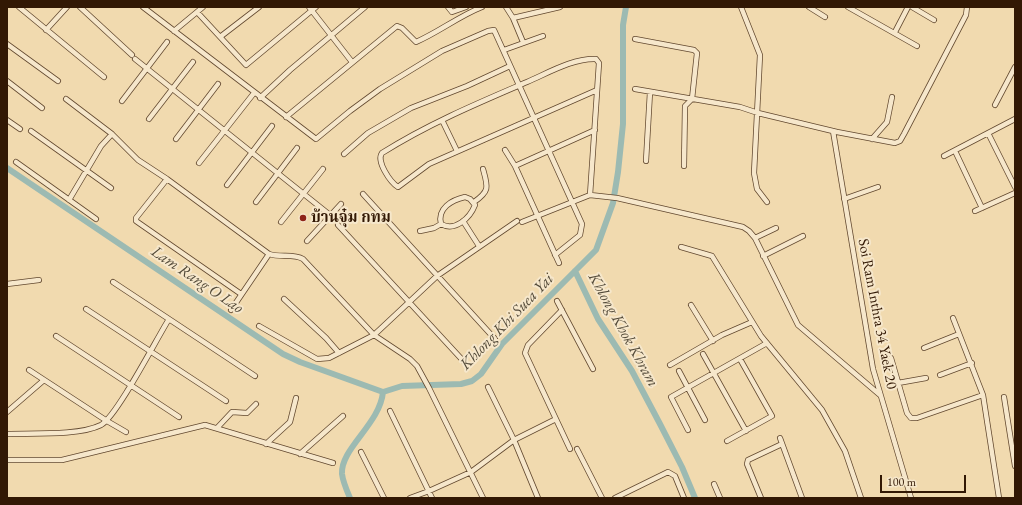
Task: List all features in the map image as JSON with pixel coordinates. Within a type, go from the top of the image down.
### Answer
[{"type":"street","points":[[19,7],[104,77]]},
{"type":"street","points":[[46,30],[67,7]]},
{"type":"street","points":[[80,7],[148,70],[172,90],[330,215]]},
{"type":"street","points":[[144,7],[260,98],[317,139],[350,111],[380,89],[442,52],[493,30],[496,32],[547,150],[582,224],[582,233],[555,255]]},
{"type":"street","points":[[174,31],[203,7]]},
{"type":"street","points":[[220,37],[259,7]]},
{"type":"street","points":[[260,98],[331,34],[365,7]]},
{"type":"street","points":[[448,7],[452,12],[466,7]]},
{"type":"street","points":[[286,117],[397,26],[402,28],[416,42],[435,34],[458,18],[482,7]]},
{"type":"street","points":[[506,7],[514,18],[523,42]]},
{"type":"street","points":[[514,18],[560,7]]},
{"type":"street","points":[[741,7],[760,55],[755,182],[757,189],[767,202]]},
{"type":"street","points":[[809,7],[825,17]]},
{"type":"street","points":[[848,7],[895,32],[917,46]]},
{"type":"street","points":[[895,32],[908,7]]},
{"type":"street","points":[[912,7],[934,20]]},
{"type":"street","points":[[635,89],[740,107],[758,113],[833,131],[895,143],[900,141],[966,15],[967,7]]},
{"type":"street","points":[[197,12],[246,65],[312,8],[352,62]]},
{"type":"street","points":[[504,50],[543,36]]},
{"type":"street","points":[[635,39],[696,51],[697,56],[692,99],[685,106],[684,166]]},
{"type":"street","points":[[122,101],[148,70],[167,42]]},
{"type":"street","points":[[7,44],[58,81]]},
{"type":"street","points":[[590,195],[599,63],[594,58],[566,65],[442,120],[414,133],[382,153],[380,157],[380,162],[398,187],[429,164],[597,90]]},
{"type":"street","points":[[149,119],[194,62]]},
{"type":"street","points":[[344,154],[368,133],[410,108],[467,86],[510,66]]},
{"type":"street","points":[[995,105],[1013,74],[1015,67]]},
{"type":"street","points":[[7,81],[42,108]]},
{"type":"street","points":[[176,139],[218,84]]},
{"type":"street","points":[[646,161],[650,92]]},
{"type":"street","points":[[199,163],[254,93]]},
{"type":"street","points":[[872,139],[887,122],[892,97]]},
{"type":"street","points":[[66,99],[112,134],[138,160],[167,179],[269,254],[282,257],[298,256],[303,259],[374,335],[410,359],[425,379],[483,498]]},
{"type":"street","points":[[944,156],[1015,119]]},
{"type":"street","points":[[442,120],[458,151]]},
{"type":"street","points":[[8,123],[20,129]]},
{"type":"street","points":[[227,185],[272,126]]},
{"type":"street","points":[[515,166],[547,150],[595,130]]},
{"type":"street","points":[[31,131],[111,188]]},
{"type":"street","name":"Soi Ram Inthra 34 Yaek 20","points":[[833,131],[873,369],[911,498]]},
{"type":"street","points":[[988,133],[1015,187]]},
{"type":"street","points":[[69,200],[105,140],[112,134]]},
{"type":"street","points":[[256,202],[297,148]]},
{"type":"street","points":[[505,150],[515,166],[559,263]]},
{"type":"street","points":[[955,151],[982,208]]},
{"type":"street","points":[[16,162],[96,219]]},
{"type":"street","points":[[281,222],[323,169]]},
{"type":"street","points":[[474,202],[485,193],[487,188],[483,169]]},
{"type":"street","points":[[167,179],[136,218],[136,221],[241,294]]},
{"type":"street","points":[[844,199],[878,187]]},
{"type":"street","points":[[975,211],[1015,193]]},
{"type":"street","points":[[364,194],[495,339]]},
{"type":"street","points":[[259,326],[317,359],[326,359],[374,335],[409,304],[437,276],[479,246],[520,222],[537,217],[571,201],[590,195],[617,198],[743,227],[749,231],[755,238],[798,325],[880,395]]},
{"type":"street","points":[[441,224],[441,212],[451,202],[465,197],[474,202]]},
{"type":"street","points":[[420,231],[434,228],[441,224],[451,226],[463,221],[473,211],[475,205],[474,202]]},
{"type":"street","points":[[307,240],[341,204]]},
{"type":"street","points":[[463,221],[479,246]]},
{"type":"street","points":[[338,225],[409,304],[468,366]]},
{"type":"street","points":[[755,238],[776,228]]},
{"type":"street","points":[[763,256],[803,236]]},
{"type":"street","points":[[681,247],[712,256],[766,343],[822,410],[845,451],[861,498]]},
{"type":"street","points":[[231,310],[269,254]]},
{"type":"street","points":[[7,284],[39,280]]},
{"type":"street","points":[[113,282],[255,376]]},
{"type":"street","points":[[284,299],[326,338],[339,353]]},
{"type":"street","points":[[557,301],[593,369]]},
{"type":"street","points":[[691,305],[713,341]]},
{"type":"street","points":[[86,309],[226,401]]},
{"type":"street","points":[[562,310],[528,345],[525,353],[570,449]]},
{"type":"street","points":[[953,318],[972,363],[983,395],[998,498]]},
{"type":"street","points":[[7,434],[60,433],[94,428],[107,421],[169,319]]},
{"type":"street","points":[[670,365],[713,341],[752,322]]},
{"type":"street","points":[[924,348],[959,334]]},
{"type":"street","points":[[56,336],[179,417]]},
{"type":"street","points":[[688,430],[671,397],[714,374],[766,343]]},
{"type":"street","points":[[703,354],[746,432]]},
{"type":"street","points":[[891,358],[907,413],[910,418],[914,419],[983,395]]},
{"type":"street","points":[[727,441],[746,432],[772,416],[740,359]]},
{"type":"street","points":[[940,375],[972,363]]},
{"type":"street","points":[[30,370],[126,432]]},
{"type":"street","points":[[679,372],[706,420]]},
{"type":"street","points":[[898,383],[926,378]]},
{"type":"street","points":[[7,412],[44,380]]},
{"type":"street","points":[[488,387],[514,440],[538,498]]},
{"type":"street","points":[[1004,397],[1015,466]]},
{"type":"street","points":[[266,444],[290,422],[296,398]]},
{"type":"street","points":[[217,428],[232,412],[247,413],[256,404]]},
{"type":"street","points":[[390,411],[432,498]]},
{"type":"street","points":[[300,454],[343,416]]},
{"type":"street","points":[[410,498],[429,492],[471,472],[514,440],[556,419]]},
{"type":"street","points":[[7,460],[57,461],[201,426],[217,428],[333,463]]},
{"type":"street","points":[[780,438],[802,498]]},
{"type":"street","points":[[761,498],[747,464],[748,460],[782,444]]},
{"type":"street","points":[[577,449],[602,498]]},
{"type":"street","points":[[361,452],[384,498]]},
{"type":"street","points":[[615,498],[668,472],[675,476],[684,498]]},
{"type":"street","points":[[714,484],[720,498]]},
{"type":"waterway","name":"Khlong Khok Khram","points":[[383,392],[402,386],[461,384],[472,381],[481,374],[502,344],[596,250],[613,203],[618,172],[623,124],[623,25],[626,7]]},
{"type":"waterway","name":"Lam Rang O Lao","points":[[7,168],[283,354],[300,362],[383,392]]},
{"type":"waterway","name":"Khlong Khok Khram","points":[[575,271],[598,319],[632,371],[682,467],[695,498]]},
{"type":"waterway","name":"Khlong Khi Suea Yai","points":[[350,498],[342,474],[343,465],[347,455],[375,415],[383,392]]},
{"type":"place","name":"บ้านจุ๋ม กทม","points":[[303,218]]}]
